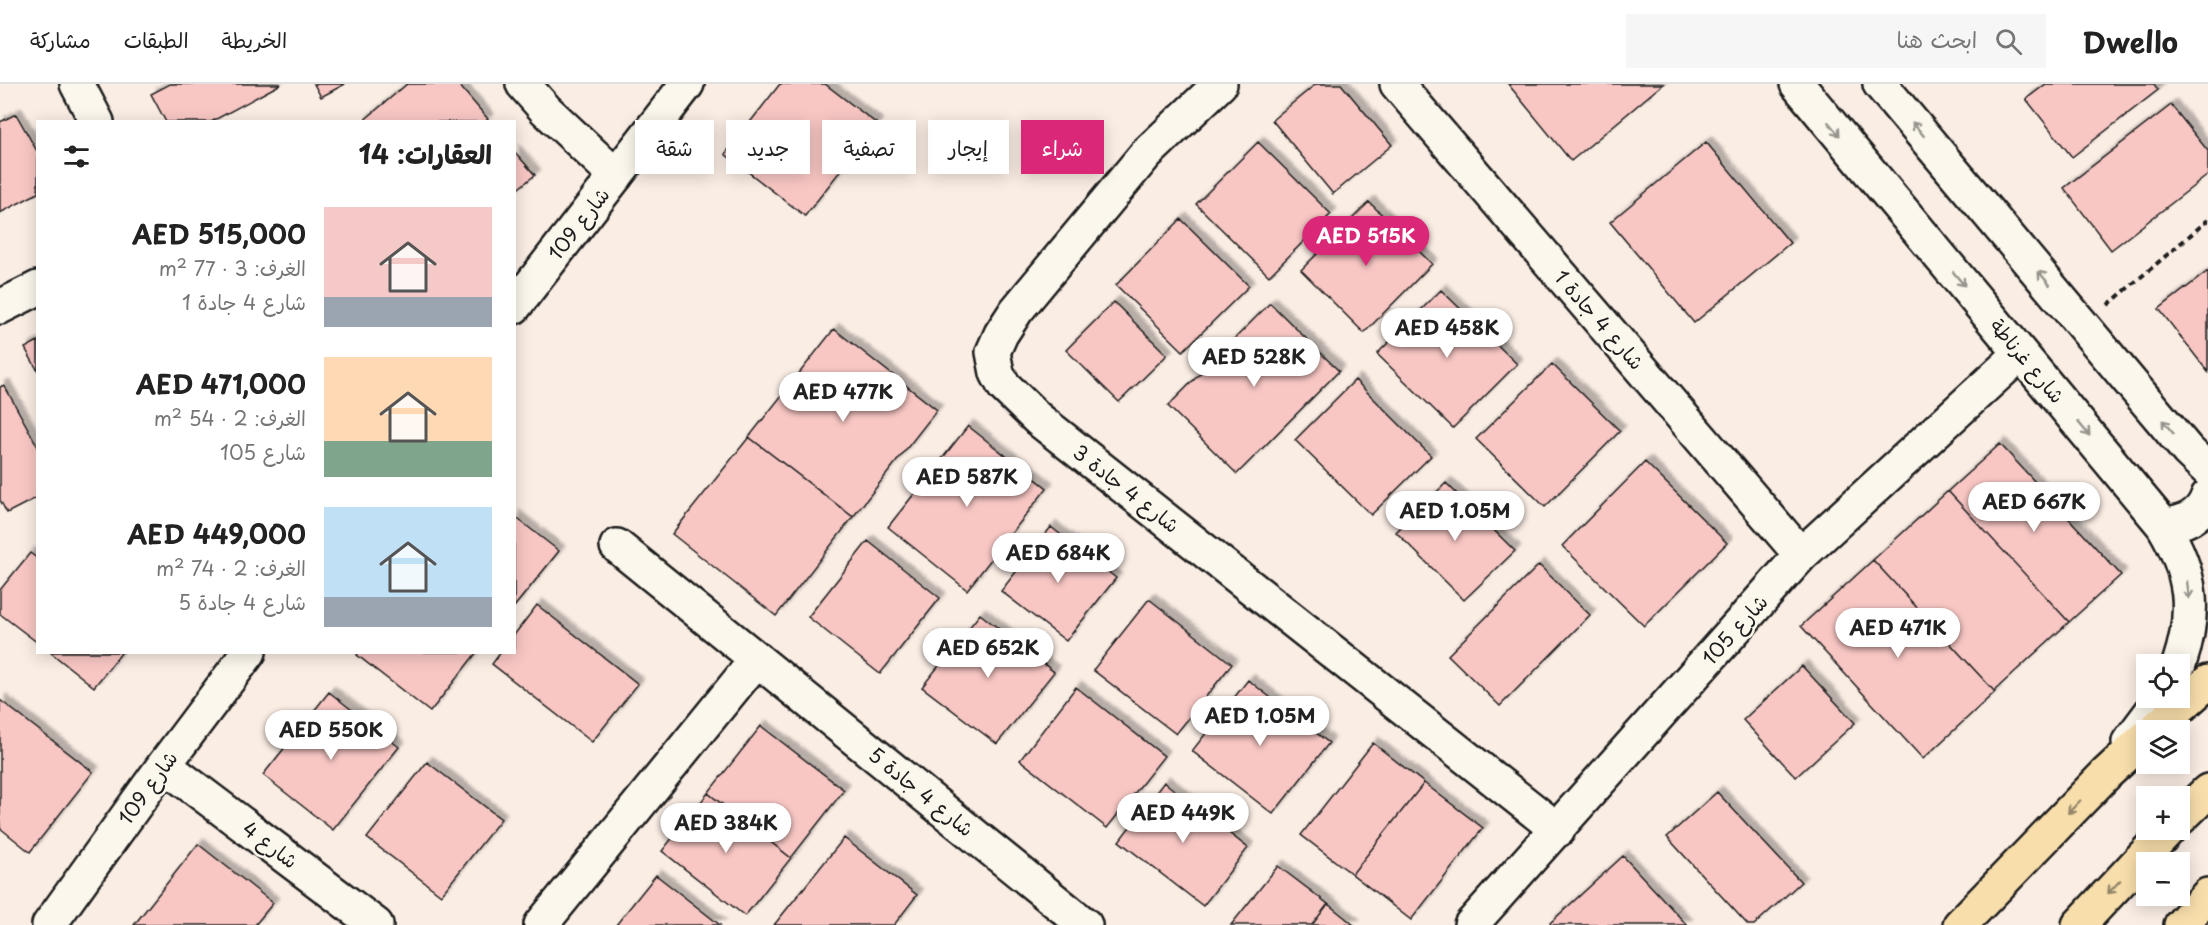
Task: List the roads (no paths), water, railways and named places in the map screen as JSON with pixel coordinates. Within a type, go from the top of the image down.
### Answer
[{"type":"main road","points":[[2165,720],[2208,682]]},
{"type":"main road","points":[[1960,925],[2136,746]]},
{"type":"main road","points":[[2190,808],[2208,791]]},
{"type":"main road","points":[[2079,925],[2159,840]]},
{"type":"main road","points":[[2181,925],[2208,895]]},
{"type":"street","points":[[77,84],[96,120]]},
{"type":"street","points":[[523,84],[546,110],[616,176]]},
{"type":"street","name":"شارع 109","points":[[516,304],[687,84]]},
{"type":"street","name":"شارع 4 جادة 3","points":[[1220,84],[1146,154],[1016,311],[1001,334],[993,352],[997,373],[1004,386],[1038,419],[1558,830]]},
{"type":"street","name":"شارع 4 جادة 1","points":[[1397,84],[1801,555]]},
{"type":"street","name":"شارع غرناطة","points":[[1797,84],[2163,525],[2178,549],[2189,591],[2187,641],[2182,654]]},
{"type":"street","points":[[1880,84],[2188,451],[2208,470]]},
{"type":"street","points":[[0,307],[36,289]]},
{"type":"street","name":"شارع 105","points":[[1471,925],[1801,555],[2020,354]]},
{"type":"street","points":[[2163,525],[2180,524],[2195,516],[2206,504],[2208,496]]},
{"type":"street","name":"شارع 4 جادة 5","points":[[617,546],[1085,925]]},
{"type":"street","name":"شارع 109","points":[[49,925],[247,654]]},
{"type":"street","points":[[541,925],[757,659]]},
{"type":"street","points":[[2107,774],[2155,708]]},
{"type":"street","name":"شارع 4","points":[[164,765],[376,925]]}]
